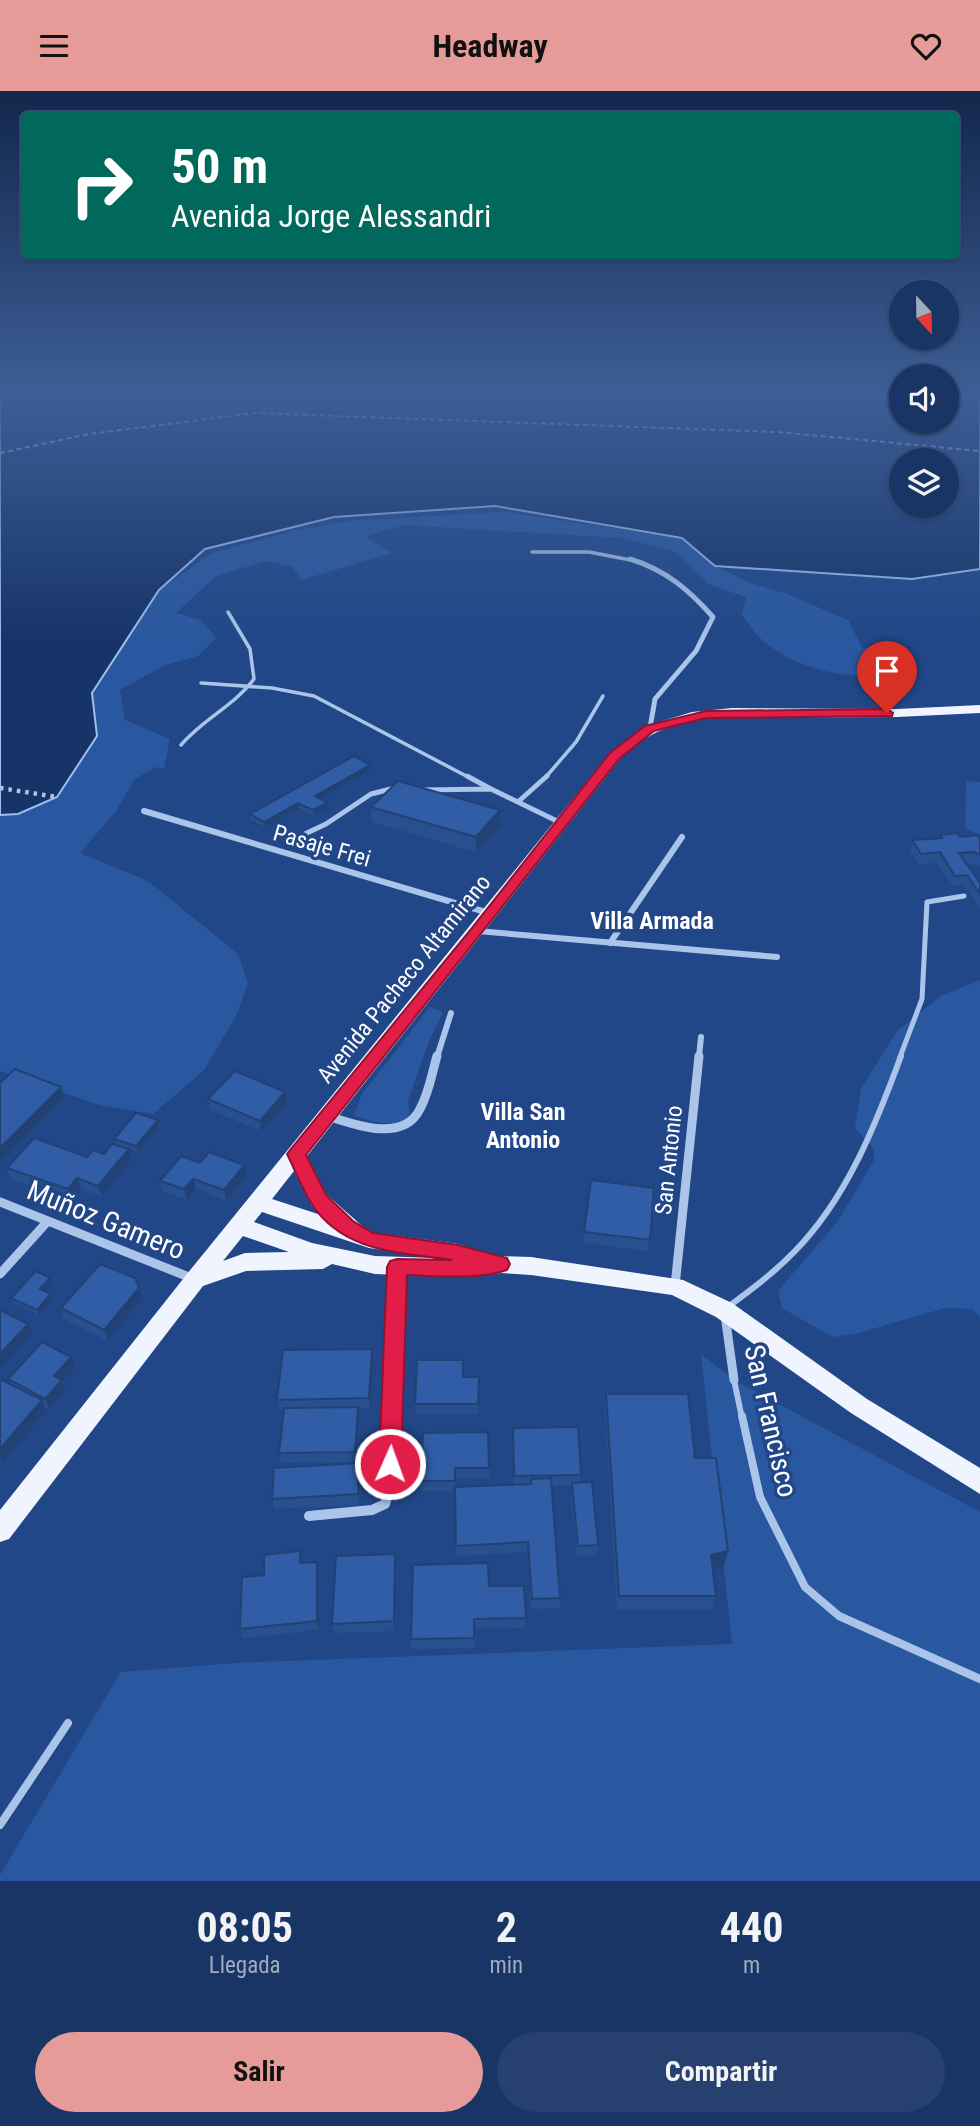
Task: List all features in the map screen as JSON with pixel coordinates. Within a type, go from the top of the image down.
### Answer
[{"type":"main road","name":"Avenida Pacheco Altamirano","points":[[0,1531],[195,1280],[615,756],[650,728],[685,718],[728,712],[897,713],[980,709]]},
{"type":"main road","points":[[296,1154],[319,1200],[346,1226],[369,1240]]},
{"type":"main road","points":[[258,1203],[369,1240],[458,1253],[500,1264],[675,1286],[724,1310],[859,1406],[980,1482]]},
{"type":"main road","points":[[240,1226],[311,1251],[351,1261],[397,1267],[457,1268],[500,1264]]},
{"type":"main road","points":[[195,1280],[230,1266],[260,1260],[351,1261]]},
{"type":"street","points":[[531,552],[584,549],[638,561],[678,582],[713,617],[696,651],[654,699],[650,728]]},
{"type":"street","name":"Pasaje Frei","points":[[144,811],[491,913]]},
{"type":"street","points":[[610,943],[682,837]]},
{"type":"street","points":[[477,931],[777,957]]},
{"type":"street","points":[[327,1116],[383,1129],[399,1127],[414,1119],[420,1110],[451,1013]]},
{"type":"street","name":"San Antonio","points":[[675,1286],[701,1037]]},
{"type":"street","name":"Muñoz Gamero","points":[[0,1202],[195,1280]]},
{"type":"street","points":[[0,1274],[47,1222]]},
{"type":"street","points":[[309,1516],[372,1510],[384,1504],[389,1491],[397,1267]]},
{"type":"street","name":"San Francisco","points":[[724,1310],[734,1380]]},
{"type":"lane","points":[[181,745],[254,680],[253,660],[228,612]]},
{"type":"lane","points":[[201,683],[282,688],[314,696],[561,824]]},
{"type":"lane","points":[[519,801],[542,782],[574,748],[603,696]]},
{"type":"lane","points":[[290,841],[327,824],[376,791],[406,789]]},
{"type":"lane","points":[[419,789],[491,789]]},
{"type":"lane","points":[[724,1310],[796,1250],[829,1208],[849,1174],[874,1129],[922,999],[927,902],[964,897]]},
{"type":"lane","name":"San Francisco","points":[[734,1380],[760,1497],[805,1587],[839,1616],[980,1679]]},
{"type":"lane","points":[[0,1825],[68,1723]]},
{"type":"path","points":[[0,788],[57,797]]},
{"type":"shaded area","points":[[0,476],[889,476],[889,518],[959,518],[959,476],[980,476],[980,569],[912,579],[715,566],[682,538],[495,506],[334,517],[205,549],[159,590],[92,693],[97,736],[57,797],[18,814],[0,815]]},
{"type":"shaded area","points":[[503,512],[682,538],[715,566],[750,583],[787,594],[848,620],[862,647],[890,656],[910,672],[850,675],[810,667],[791,659],[758,636],[742,615],[746,597],[708,584],[674,551],[623,538],[402,525],[365,537],[392,553],[301,580],[293,567],[266,561],[216,576],[176,613],[201,620],[216,638],[198,656],[165,665],[120,690],[125,720],[170,739],[164,769],[156,767],[134,780],[116,811],[80,853],[148,881],[238,954],[248,984],[235,1018],[204,1070],[153,1114],[99,1105],[0,1071],[0,815],[18,814],[97,736],[92,693],[159,590],[212,553],[293,531],[349,521]]},
{"type":"shaded area","points":[[966,781],[980,782],[980,835],[965,828]]},
{"type":"shaded area","points":[[980,980],[980,1317],[972,1309],[945,1308],[855,1334],[832,1337],[782,1308],[778,1291],[838,1221],[874,1160],[874,1149],[855,1128],[861,1089],[897,1031],[941,996]]},
{"type":"shaded area","points":[[430,1007],[443,1012],[429,1041],[408,1101],[410,1114],[399,1122],[392,1123],[377,1122],[354,1115],[362,1094]]},
{"type":"shaded area","points":[[701,1354],[734,1380],[980,1512],[980,1881],[0,1881],[0,1875],[121,1672],[236,1663],[732,1644]]},
{"type":"building","points":[[354,756],[370,765],[315,796],[327,802],[313,810],[298,803],[264,822],[250,814]]},
{"type":"building","points":[[398,781],[500,810],[476,837],[371,807]]},
{"type":"building","points":[[958,833],[960,837],[978,835],[980,839],[980,855],[974,852],[959,853],[980,883],[980,894],[967,875],[955,876],[940,852],[921,854],[912,840],[942,838],[940,835]]},
{"type":"building","points":[[15,1069],[61,1087],[0,1148],[0,1083]]},
{"type":"building","points":[[235,1071],[285,1092],[260,1121],[208,1099]]},
{"type":"building","points":[[136,1113],[158,1120],[136,1146],[114,1139]]},
{"type":"building","points":[[34,1138],[87,1157],[93,1150],[104,1154],[112,1144],[129,1149],[98,1186],[77,1178],[68,1189],[7,1168]]},
{"type":"building","points":[[209,1152],[244,1165],[224,1190],[193,1179],[184,1189],[160,1181],[181,1156],[200,1163]]},
{"type":"building","points":[[591,1180],[654,1188],[650,1240],[584,1232]]},
{"type":"building","points":[[100,1264],[135,1278],[139,1288],[104,1330],[61,1308]]},
{"type":"building","points":[[36,1271],[50,1278],[40,1289],[51,1294],[37,1310],[11,1298]]},
{"type":"building","points":[[0,1310],[28,1324],[0,1354]]},
{"type":"building","points":[[42,1342],[71,1357],[54,1376],[62,1380],[45,1399],[8,1379]]},
{"type":"building","points":[[372,1349],[369,1398],[277,1400],[283,1350]]},
{"type":"building","points":[[417,1360],[463,1360],[463,1377],[479,1377],[478,1404],[415,1404]]},
{"type":"building","points":[[0,1379],[42,1400],[0,1449]]},
{"type":"building","points":[[606,1394],[688,1394],[695,1458],[716,1458],[728,1551],[711,1555],[716,1596],[619,1596]]},
{"type":"building","points":[[358,1407],[355,1452],[279,1453],[284,1408]]},
{"type":"building","points":[[578,1427],[581,1475],[514,1476],[513,1428]]},
{"type":"building","points":[[488,1432],[489,1468],[455,1468],[455,1481],[421,1481],[423,1433]]},
{"type":"building","points":[[359,1463],[358,1494],[272,1499],[274,1468]]},
{"type":"building","points":[[551,1478],[560,1598],[532,1599],[528,1542],[456,1546],[455,1487],[531,1484],[531,1479]]},
{"type":"building","points":[[592,1482],[598,1545],[578,1546],[572,1483]]},
{"type":"building","points":[[300,1551],[300,1563],[317,1562],[317,1621],[240,1629],[242,1577],[264,1575],[264,1555]]},
{"type":"building","points":[[395,1554],[394,1621],[332,1624],[336,1556]]},
{"type":"building","points":[[488,1563],[489,1586],[524,1586],[526,1618],[474,1619],[474,1638],[411,1639],[413,1565]]},
{"type":"district","name":"Villa Armada","points":[[652,921]]},
{"type":"district","name":"Villa San Antonio","points":[[523,1126]]},
{"type":"route","points":[[390,1464],[397,1267],[457,1268],[500,1264],[458,1253],[369,1240],[346,1226],[319,1200],[296,1154],[426,996],[615,756],[631,742],[650,728],[706,714],[887,713]]}]
